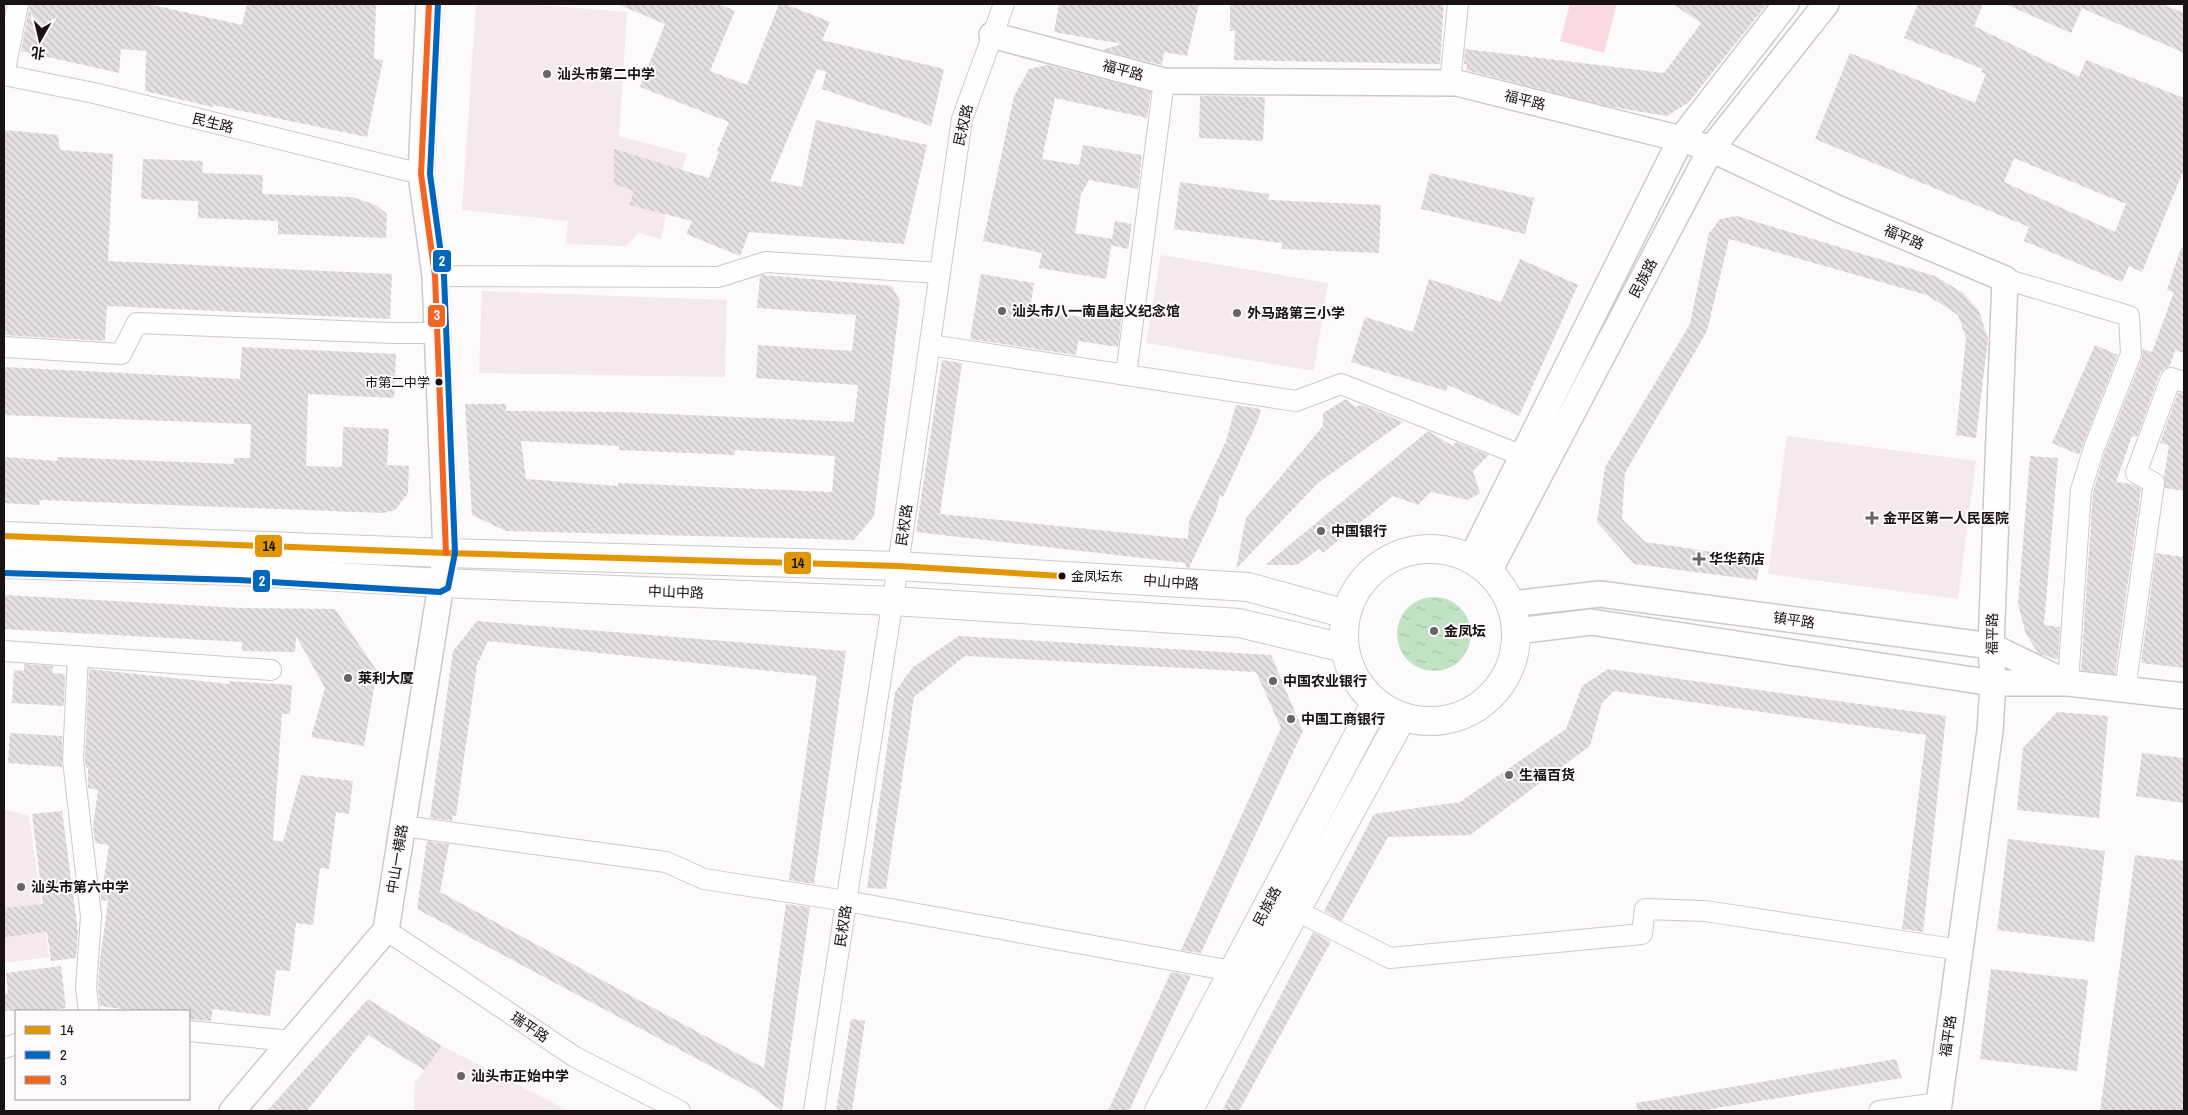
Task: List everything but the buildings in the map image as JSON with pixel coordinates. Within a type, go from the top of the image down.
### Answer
[{"type":"main road","name":"中山中路","points":[[4,536],[446,553],[898,566],[1248,587],[1346,614]]},
{"type":"main road","points":[[1421,549],[1447,550],[1480,565],[1502,586],[1511,604],[1517,631],[1514,659],[1502,684],[1483,704],[1458,717],[1430,722],[1402,717],[1376,702],[1361,687],[1344,648],[1346,614],[1356,590],[1374,570],[1396,556],[1421,549]]},
{"type":"main road","name":"中山中路","points":[[4,564],[238,570],[441,583],[893,601],[1239,623],[1344,648]]},
{"type":"main road","name":"民族路","points":[[1159,1111],[1376,702]]},
{"type":"main road","name":"民族路","points":[[1188,1111],[1295,910],[1402,717]]},
{"type":"street","points":[[4,75],[18,4]]},
{"type":"street","name":"中山一横路","points":[[386,930],[446,553],[435,276],[421,174],[429,4]]},
{"type":"street","name":"民权路","points":[[814,1111],[893,601],[962,119],[1004,4]]},
{"type":"street","points":[[1450,83],[1458,4]]},
{"type":"street","name":"民族路","points":[[1480,565],[1523,456],[1681,139],[1786,4]]},
{"type":"street","name":"民族路","points":[[1480,565],[1711,149],[1826,4]]},
{"type":"street","name":"福平路","points":[[992,35],[1164,81],[1457,83],[1681,139],[1711,149],[1839,209],[2005,279],[1991,646],[1993,683],[1990,731],[1938,1107]]},
{"type":"street","name":"民生路","points":[[4,75],[94,93],[421,174]]},
{"type":"street","points":[[1126,375],[1164,81]]},
{"type":"street","points":[[435,276],[718,276],[766,262],[940,273]]},
{"type":"street","points":[[2005,279],[2129,316],[2131,354],[2094,448],[2081,490],[2068,683]]},
{"type":"street","points":[[4,347],[120,354],[137,323],[437,333]]},
{"type":"street","points":[[930,345],[1296,401],[1341,384],[1523,456]]},
{"type":"street","points":[[2130,690],[2127,675],[2154,483],[2136,473],[2171,378],[2184,382]]},
{"type":"street","name":"镇平路","points":[[1511,604],[1600,594],[1991,646],[2068,683]]},
{"type":"street","name":"镇平路","points":[[1517,631],[1590,622],[1993,683],[2068,683],[2184,696]]},
{"type":"street","points":[[4,651],[271,670]]},
{"type":"street","points":[[78,656],[73,760],[91,916],[86,988],[89,1010]]},
{"type":"street","points":[[402,826],[666,862],[704,879],[846,901],[1232,971]]},
{"type":"street","points":[[1295,910],[1390,958],[1642,934],[1645,909],[1705,911],[1960,950]]},
{"type":"street","points":[[232,1111],[386,930]]},
{"type":"street","name":"瑞平路","points":[[386,930],[575,1058],[680,1111]]},
{"type":"street","points":[[190,1031],[292,1041]]},
{"type":"street","points":[[1879,1111],[1938,1107]]},
{"type":"shaded area","name":"汕头市第二中学","points":[[476,4],[524,4],[627,12],[619,136],[687,154],[666,214],[661,239],[638,233],[626,246],[566,244],[568,221],[462,210]]},
{"type":"shaded area","points":[[1570,4],[1617,4],[1604,53],[1560,41]]},
{"type":"shaded area","name":"外马路第三小学","points":[[1161,255],[1328,283],[1314,371],[1146,343]]},
{"type":"shaded area","points":[[482,291],[727,300],[725,377],[479,373]]},
{"type":"shaded area","name":"金平区第一人民医院","points":[[1787,436],[1976,461],[1958,599],[1768,574]]},
{"type":"shaded area","name":"汕头市第六中学","points":[[4,809],[29,816],[49,957],[4,963]]},
{"type":"shaded area","name":"汕头市正始中学","points":[[442,1046],[569,1111],[414,1111],[415,1082]]},
{"type":"water","points":[[1427,597],[1441,597],[1455,603],[1465,613],[1471,627],[1469,648],[1455,665],[1441,671],[1427,671],[1413,665],[1403,655],[1397,641],[1397,627],[1403,613],[1413,603]]},
{"type":"transit line","name":"3","points":[[429,4],[421,174],[435,276],[446,553]]},
{"type":"transit line","name":"2","points":[[4,573],[238,580],[440,592],[448,588],[455,553],[444,276],[430,174],[438,4]]},
{"type":"transit line","name":"14","points":[[4,536],[446,553],[898,566],[1062,576]]},
{"type":"place","name":"汕头市第二中学","points":[[547,74]]},
{"type":"place","name":"汕头市八一南昌起义纪念馆","points":[[1002,311]]},
{"type":"place","name":"外马路第三小学","points":[[1237,313]]},
{"type":"place","name":"市第二中学","points":[[439,382]]},
{"type":"place","name":"金平区第一人民医院","points":[[1872,518]]},
{"type":"place","name":"中国银行","points":[[1321,531]]},
{"type":"place","name":"华华药店","points":[[1699,559]]},
{"type":"place","name":"金凤坛东","points":[[1062,576]]},
{"type":"place","name":"金凤坛","points":[[1434,631]]},
{"type":"place","name":"莱利大厦","points":[[348,678]]},
{"type":"place","name":"中国农业银行","points":[[1273,681]]},
{"type":"place","name":"中国工商银行","points":[[1291,719]]},
{"type":"place","name":"生福百货","points":[[1509,775]]},
{"type":"place","name":"汕头市第六中学","points":[[21,887]]},
{"type":"place","name":"汕头市正始中学","points":[[461,1076]]}]
